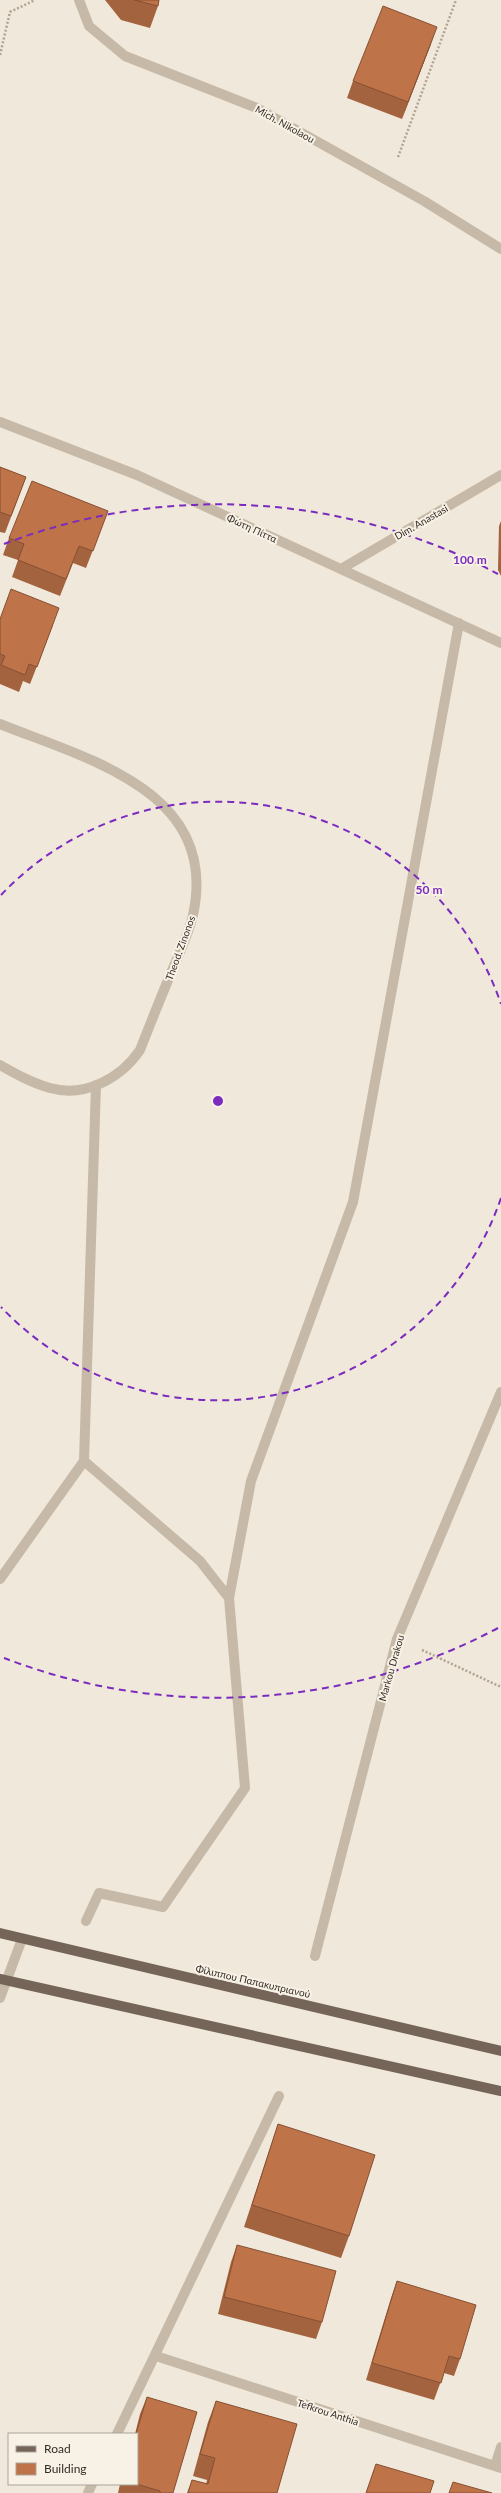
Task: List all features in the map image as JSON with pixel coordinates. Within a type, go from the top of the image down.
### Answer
[{"type":"main road","name":"Φίλιππου Παπακυπριανού","points":[[0,1933],[501,2051]]},
{"type":"main road","points":[[3,1980],[501,2091]]},
{"type":"street","name":"Mich. Nikolaou","points":[[79,0],[89,26],[125,56],[258,108],[389,182],[501,249]]},
{"type":"street","name":"Φώτη Πίττα","points":[[0,422],[137,475],[501,642]]},
{"type":"street","name":"Dim. Anastasi","points":[[341,569],[501,475]]},
{"type":"street","points":[[86,1921],[99,1893],[163,1906],[246,1788],[229,1598],[251,1481],[353,1202],[460,623]]},
{"type":"street","name":"Theod. Zinonos","points":[[0,724],[104,766],[145,788],[171,812],[190,847],[195,896],[188,932],[140,1050],[130,1065],[119,1075],[96,1085],[71,1090],[52,1089],[34,1083],[0,1066]]},
{"type":"street","points":[[0,1580],[84,1461],[96,1085]]},
{"type":"street","name":"Markou Drakou","points":[[315,1956],[397,1639],[501,1392]]},
{"type":"street","points":[[84,1461],[200,1561],[229,1598]]},
{"type":"street","points":[[0,1998],[3,1980],[22,1939]]},
{"type":"street","points":[[118,2433],[156,2356],[279,2096]]},
{"type":"street","name":"Tefkrou Anthia","points":[[156,2356],[498,2467]]},
{"type":"street","points":[[498,2467],[501,2448]]},
{"type":"path","points":[[0,55],[10,12],[35,0]]},
{"type":"path","points":[[389,182],[456,0]]},
{"type":"path","points":[[397,1639],[501,1687]]},
{"type":"building","points":[[134,0],[159,0],[158,6]]},
{"type":"building","points":[[383,6],[437,27],[408,102],[353,81]]},
{"type":"building","points":[[0,467],[26,477],[11,516],[0,512]]},
{"type":"building","points":[[32,481],[108,511],[93,551],[79,546],[66,579],[18,560],[24,544],[9,538]]},
{"type":"building","points":[[11,589],[59,608],[37,667],[29,664],[25,675],[1,665],[5,656],[0,654],[0,619]]},
{"type":"building","points":[[278,2124],[375,2155],[349,2236],[252,2205]]},
{"type":"building","points":[[237,2245],[336,2271],[322,2322],[224,2297]]},
{"type":"building","points":[[397,2281],[476,2305],[460,2359],[449,2356],[441,2383],[372,2363]]},
{"type":"building","points":[[147,2397],[197,2412],[173,2493],[160,2493],[160,2491],[138,2485],[138,2433],[136,2433]]},
{"type":"building","points":[[216,2401],[297,2424],[277,2493],[188,2493],[192,2480],[208,2484],[215,2458],[200,2454]]},
{"type":"building","points":[[376,2464],[434,2481],[430,2493],[366,2493]]},
{"type":"building","points":[[453,2482],[492,2493],[449,2493]]}]
